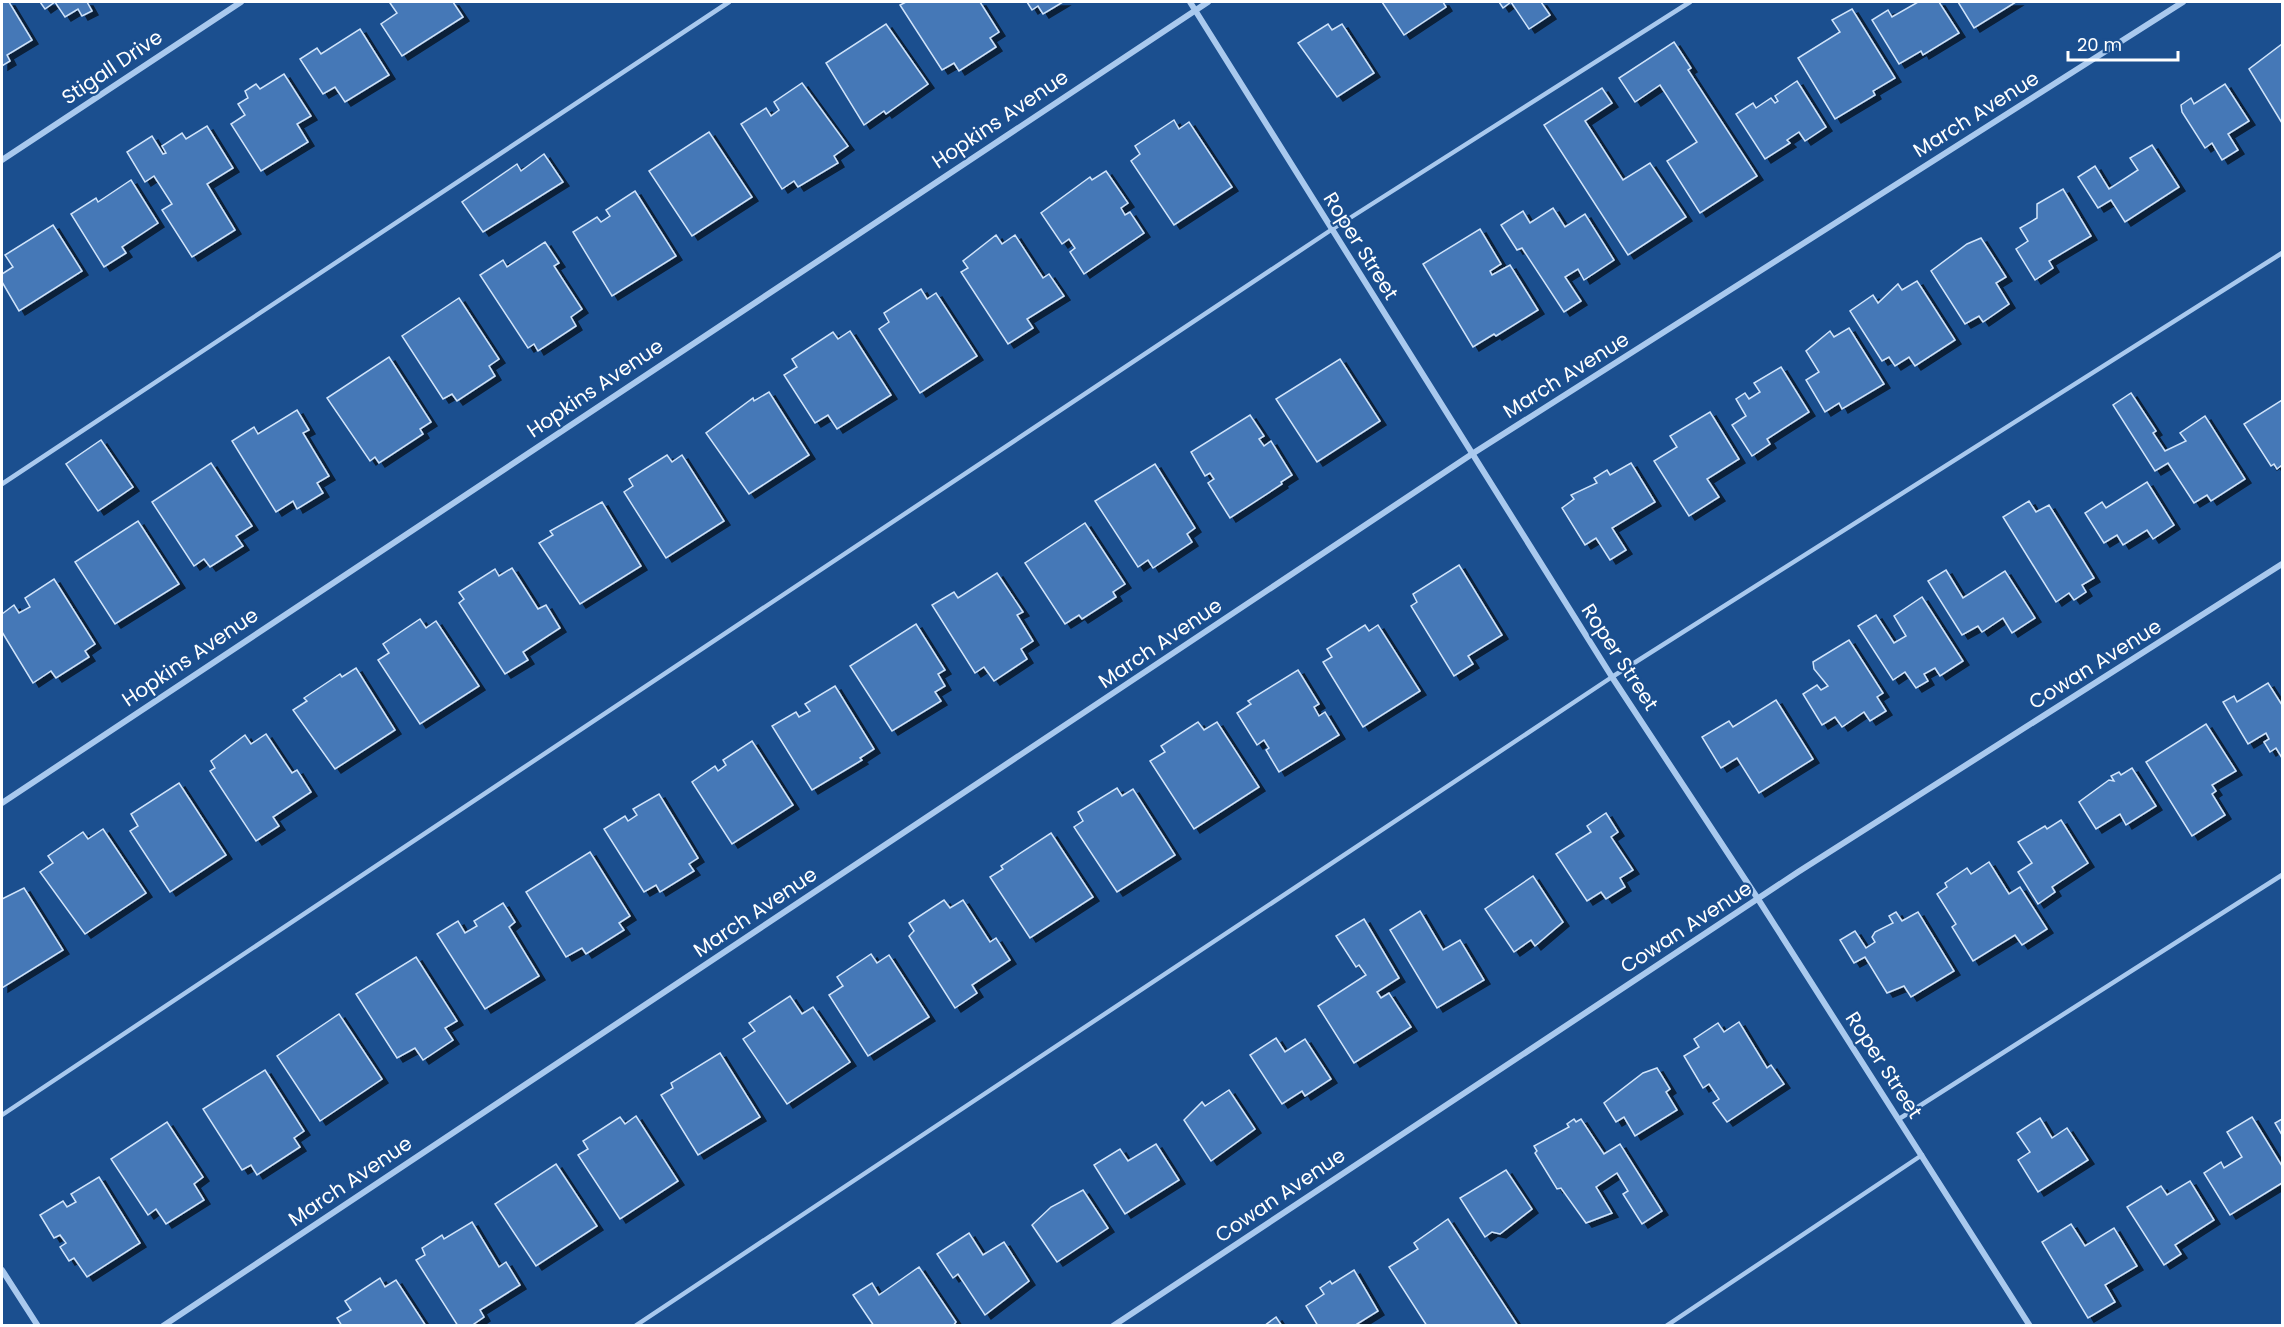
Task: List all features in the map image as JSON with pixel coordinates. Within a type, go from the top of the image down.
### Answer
[{"type":"street","name":"Stigall Drive","points":[[2,160],[240,2]]},
{"type":"street","name":"Roper Street","points":[[1191,2],[1331,230],[1612,677],[1758,899],[2030,1326]]},
{"type":"street","name":"Hopkins Avenue","points":[[2,803],[1208,2]]},
{"type":"street","name":"March Avenue","points":[[163,1326],[1472,454],[2183,2]]},
{"type":"street","name":"Cowan Avenue","points":[[1113,1326],[1758,899],[2283,564]]},
{"type":"street","points":[[2,1270],[38,1326]]},
{"type":"lane","points":[[2,484],[729,2]]},
{"type":"lane","points":[[2,1114],[1331,230],[1690,2]]},
{"type":"lane","points":[[635,1326],[1612,677],[2283,253]]},
{"type":"lane","points":[[1899,1119],[2283,875]]},
{"type":"lane","points":[[1665,1326],[1922,1155]]},
{"type":"building","points":[[2,2],[9,2],[32,40],[7,55],[10,61],[2,66]]},
{"type":"building","points":[[40,2],[55,2],[45,9]]},
{"type":"building","points":[[55,2],[87,2],[92,11],[82,16],[78,9],[65,17]]},
{"type":"building","points":[[453,2],[463,17],[402,56],[381,24],[397,13],[390,3]]},
{"type":"building","points":[[906,2],[980,2],[999,32],[990,38],[996,47],[959,71],[954,63],[942,70],[900,5]]},
{"type":"building","points":[[1027,2],[1063,2],[1043,14],[1038,6],[1032,10]]},
{"type":"building","points":[[1382,2],[1443,2],[1446,7],[1404,35]]},
{"type":"building","points":[[1499,2],[1511,2],[1503,8]]},
{"type":"building","points":[[1511,2],[1541,2],[1550,15],[1529,29]]},
{"type":"building","points":[[1918,2],[1939,2],[1959,33],[1923,55],[1921,51],[1899,64],[1872,20],[1888,10],[1892,17]]},
{"type":"building","points":[[1958,2],[2016,2],[1974,28]]},
{"type":"building","points":[[1852,9],[1895,78],[1873,91],[1875,95],[1835,119],[1798,58],[1840,32],[1832,20]]},
{"type":"building","points":[[886,24],[928,84],[886,114],[884,111],[864,125],[826,63]]},
{"type":"building","points":[[1328,24],[1332,30],[1342,24],[1374,73],[1337,97],[1298,43]]},
{"type":"building","points":[[360,29],[389,75],[345,102],[335,87],[323,94],[300,59],[317,48],[321,54]]},
{"type":"building","points":[[1674,42],[1691,68],[1688,70],[1757,176],[1700,213],[1667,161],[1697,142],[1660,85],[1635,102],[1619,78]]},
{"type":"building","points":[[2282,44],[2282,123],[2249,69]]},
{"type":"building","points":[[284,74],[311,116],[297,124],[308,142],[261,171],[231,124],[245,115],[238,104],[248,98],[245,91],[256,84],[260,89]]},
{"type":"building","points":[[1797,81],[1826,127],[1805,141],[1799,132],[1787,140],[1790,143],[1765,159],[1736,114],[1753,103],[1756,108],[1771,98],[1775,103],[1778,101],[1775,96]]},
{"type":"building","points":[[802,83],[848,146],[834,156],[838,163],[798,187],[794,181],[782,189],[741,124],[766,108],[771,116],[779,110],[774,102]]},
{"type":"building","points":[[2225,84],[2249,121],[2228,134],[2238,150],[2222,160],[2212,143],[2205,148],[2182,112],[2181,105],[2191,98],[2194,104]]},
{"type":"building","points":[[1602,88],[1612,103],[1585,121],[1623,180],[1650,163],[1686,217],[1628,255],[1544,125]]},
{"type":"building","points":[[1174,120],[1179,129],[1189,122],[1232,187],[1174,225],[1131,161],[1140,154],[1135,146]]},
{"type":"building","points":[[207,126],[233,168],[207,184],[235,230],[192,257],[162,210],[172,204],[154,176],[145,182],[127,152],[152,136],[163,154],[166,153],[162,146],[182,133],[186,139]]},
{"type":"building","points":[[709,132],[752,197],[692,236],[649,171]]},
{"type":"building","points":[[2152,145],[2179,187],[2125,222],[2111,200],[2098,208],[2078,177],[2095,166],[2109,189],[2138,170],[2130,158]]},
{"type":"building","points":[[544,154],[563,182],[483,232],[462,202],[517,164],[521,171]]},
{"type":"building","points":[[1106,171],[1128,203],[1121,208],[1125,215],[1130,212],[1144,233],[1084,274],[1070,252],[1075,248],[1069,239],[1062,244],[1041,213],[1090,177],[1092,180]]},
{"type":"building","points":[[131,180],[158,223],[122,247],[126,253],[104,267],[71,214],[96,198],[98,202]]},
{"type":"building","points":[[2063,189],[2091,236],[2049,261],[2053,268],[2035,280],[2016,249],[2028,241],[2020,228],[2037,218],[2037,204]]},
{"type":"building","points":[[635,191],[676,256],[612,296],[573,232],[597,217],[601,222],[610,216],[606,210]]},
{"type":"building","points":[[1553,208],[1565,227],[1585,214],[1614,260],[1584,280],[1578,269],[1565,277],[1581,301],[1564,312],[1522,248],[1517,250],[1501,225],[1523,211],[1530,223]]},
{"type":"building","points":[[53,225],[82,271],[19,311],[2,282],[2,274],[13,267],[5,255]]},
{"type":"building","points":[[1480,229],[1501,264],[1490,271],[1492,275],[1510,265],[1538,310],[1496,336],[1494,334],[1473,347],[1423,264]]},
{"type":"building","points":[[996,235],[1002,244],[1015,235],[1043,278],[1049,274],[1064,296],[1027,319],[1033,328],[1008,344],[961,272],[968,268],[963,261]]},
{"type":"building","points":[[1981,238],[2006,277],[1996,283],[2009,304],[1983,322],[1979,316],[1965,324],[1931,271],[1967,244]]},
{"type":"building","points":[[545,242],[559,263],[554,266],[582,309],[571,317],[576,326],[538,351],[534,344],[528,348],[480,275],[503,260],[507,267]]},
{"type":"building","points":[[1917,281],[1955,340],[1915,366],[1909,357],[1895,366],[1889,357],[1882,361],[1850,311],[1873,295],[1878,303],[1898,284],[1902,290]]},
{"type":"building","points":[[921,289],[927,299],[936,293],[977,356],[920,393],[879,329],[889,322],[884,313]]},
{"type":"building","points":[[459,298],[499,359],[489,366],[495,376],[457,401],[452,394],[443,399],[402,336]]},
{"type":"building","points":[[1849,328],[1884,384],[1842,409],[1839,403],[1825,412],[1806,380],[1819,372],[1806,351],[1830,331],[1834,337]]},
{"type":"building","points":[[850,331],[891,395],[837,429],[828,415],[815,423],[784,375],[797,367],[792,359],[833,332],[838,339]]},
{"type":"building","points":[[389,357],[431,422],[420,429],[423,434],[379,463],[375,457],[370,461],[327,398]]},
{"type":"building","points":[[1340,359],[1380,421],[1317,462],[1276,399]]},
{"type":"building","points":[[1781,367],[1809,412],[1767,439],[1770,444],[1752,456],[1732,425],[1746,416],[1736,399],[1745,393],[1749,399],[1760,392],[1754,383]]},
{"type":"building","points":[[769,392],[809,455],[749,494],[706,433],[753,398],[754,401]]},
{"type":"building","points":[[2131,393],[2156,431],[2153,433],[2165,451],[2186,441],[2180,433],[2205,416],[2245,479],[2211,501],[2207,495],[2194,503],[2168,463],[2155,471],[2113,405]]},
{"type":"building","points":[[2282,400],[2282,465],[2277,469],[2274,464],[2271,466],[2244,424]]},
{"type":"building","points":[[297,410],[309,430],[303,433],[329,476],[317,483],[323,493],[297,509],[293,501],[276,512],[232,441],[254,427],[258,434]]},
{"type":"building","points":[[1710,412],[1739,459],[1707,479],[1719,497],[1689,516],[1654,461],[1677,447],[1670,436]]},
{"type":"building","points":[[1250,415],[1264,436],[1259,439],[1264,446],[1271,441],[1292,475],[1230,518],[1208,483],[1214,479],[1210,473],[1205,476],[1191,452]]},
{"type":"building","points":[[101,440],[133,487],[98,511],[66,464]]},
{"type":"building","points":[[667,455],[672,462],[682,455],[724,521],[666,558],[624,492],[633,486],[629,479]]},
{"type":"building","points":[[211,463],[252,526],[236,536],[243,546],[210,567],[204,559],[194,566],[152,502]]},
{"type":"building","points":[[1631,463],[1655,502],[1612,528],[1626,550],[1610,560],[1596,538],[1585,545],[1562,508],[1574,499],[1571,495],[1597,483],[1594,478],[1607,470],[1610,475]]},
{"type":"building","points":[[1155,464],[1195,528],[1187,534],[1192,542],[1153,568],[1148,560],[1138,567],[1095,501]]},
{"type":"building","points":[[2147,482],[2174,525],[2153,539],[2147,530],[2123,545],[2117,535],[2104,543],[2085,513],[2102,502],[2106,508]]},
{"type":"building","points":[[2029,501],[2036,512],[2049,505],[2094,578],[2082,585],[2086,592],[2074,600],[2069,593],[2056,602],[2003,517]]},
{"type":"building","points":[[602,502],[641,566],[580,604],[539,543],[553,535],[550,531]]},
{"type":"building","points":[[138,521],[179,584],[115,624],[75,562]]},
{"type":"building","points":[[1085,523],[1125,584],[1113,592],[1116,597],[1082,619],[1079,615],[1065,624],[1025,563]]},
{"type":"building","points":[[1459,565],[1502,635],[1468,656],[1473,664],[1454,676],[1411,606],[1417,602],[1413,594]]},
{"type":"building","points":[[512,568],[538,609],[546,605],[560,628],[523,652],[528,660],[505,674],[459,603],[464,599],[459,592],[495,569],[499,576]]},
{"type":"building","points":[[1946,570],[1963,598],[2005,571],[2035,618],[2012,633],[2003,618],[1982,632],[1978,626],[1962,635],[1928,581]]},
{"type":"building","points":[[997,573],[1023,612],[1017,615],[1033,641],[1021,649],[1027,659],[994,681],[984,667],[975,673],[932,605],[954,592],[958,598]]},
{"type":"building","points":[[54,579],[95,644],[85,651],[89,657],[56,678],[51,671],[33,683],[2,632],[2,614],[14,605],[19,613],[30,607],[25,598]]},
{"type":"building","points":[[1922,597],[1963,661],[1940,676],[1935,668],[1924,674],[1928,681],[1916,688],[1905,672],[1893,680],[1858,626],[1876,615],[1894,643],[1906,636],[1894,616]]},
{"type":"building","points":[[420,619],[426,628],[436,621],[479,686],[420,724],[378,660],[389,653],[383,644]]},
{"type":"building","points":[[916,624],[945,670],[938,674],[945,686],[935,692],[941,701],[892,731],[850,666]]},
{"type":"building","points":[[1365,625],[1369,631],[1378,625],[1420,691],[1363,727],[1323,662],[1332,657],[1327,649]]},
{"type":"building","points":[[1849,640],[1883,693],[1877,697],[1886,711],[1870,721],[1864,712],[1842,727],[1835,717],[1822,725],[1803,694],[1817,685],[1821,690],[1828,686],[1814,669],[1813,662]]},
{"type":"building","points":[[356,668],[395,730],[335,769],[293,710],[307,701],[304,698],[340,674],[342,677]]},
{"type":"building","points":[[1298,670],[1319,704],[1314,707],[1319,716],[1325,712],[1339,735],[1279,772],[1266,750],[1269,748],[1264,740],[1257,745],[1237,713],[1251,704],[1248,701]]},
{"type":"building","points":[[2268,683],[2282,705],[2282,758],[2276,748],[2270,752],[2264,742],[2269,739],[2266,733],[2248,744],[2223,702],[2234,696],[2237,702]]},
{"type":"building","points":[[835,686],[874,749],[860,758],[862,760],[812,790],[772,726],[796,712],[799,717],[810,711],[805,704]]},
{"type":"building","points":[[1776,700],[1813,759],[1759,793],[1737,758],[1721,768],[1702,737],[1729,721],[1733,727]]},
{"type":"building","points":[[1198,722],[1204,730],[1217,722],[1259,787],[1194,829],[1150,761],[1165,752],[1161,746]]},
{"type":"building","points":[[2206,724],[2236,771],[2212,785],[2216,791],[2212,794],[2225,815],[2192,836],[2146,762]]},
{"type":"building","points":[[266,734],[292,773],[297,770],[311,792],[273,817],[279,826],[256,841],[210,771],[215,768],[211,761],[245,735],[251,744]]},
{"type":"building","points":[[752,741],[793,805],[732,844],[692,782],[715,766],[718,771],[726,765],[723,760]]},
{"type":"building","points":[[2132,768],[2156,806],[2126,825],[2120,814],[2096,829],[2079,802],[2109,780],[2114,781],[2111,776],[2119,772],[2121,775]]},
{"type":"building","points":[[179,783],[226,855],[170,892],[130,831],[138,826],[131,814]]},
{"type":"building","points":[[1117,788],[1122,796],[1133,789],[1175,855],[1117,892],[1074,827],[1083,821],[1078,812]]},
{"type":"building","points":[[659,794],[698,858],[689,864],[694,871],[660,892],[656,885],[644,892],[604,829],[625,816],[628,821],[637,815],[633,809]]},
{"type":"building","points":[[1606,813],[1618,832],[1611,837],[1633,870],[1620,878],[1625,887],[1606,899],[1601,892],[1587,901],[1556,854],[1591,832],[1587,826]]},
{"type":"building","points":[[2061,820],[2088,863],[2052,887],[2055,892],[2038,904],[2018,872],[2032,863],[2018,842],[2045,826],[2047,829]]},
{"type":"building","points":[[103,829],[146,893],[85,934],[40,872],[53,863],[48,856],[83,832],[88,839]]},
{"type":"building","points":[[1051,833],[1093,897],[1030,938],[990,877],[1003,869],[1001,866]]},
{"type":"building","points":[[590,852],[630,916],[619,923],[624,930],[586,954],[582,948],[566,957],[526,892]]},
{"type":"building","points":[[1989,862],[2009,894],[2020,887],[2047,929],[2022,945],[2015,935],[1973,961],[1952,927],[1956,924],[1937,894],[1947,887],[1945,883],[1967,868],[1971,874]]},
{"type":"building","points":[[1533,876],[1563,922],[1535,946],[1531,940],[1514,952],[1485,909]]},
{"type":"building","points":[[24,888],[63,950],[2,988],[2,899]]},
{"type":"building","points":[[944,900],[950,908],[963,900],[990,942],[996,938],[1010,960],[972,985],[977,993],[955,1008],[909,936],[914,931],[909,923]]},
{"type":"building","points":[[503,903],[515,922],[509,927],[539,976],[485,1009],[437,934],[458,921],[465,933],[477,926],[474,921]]},
{"type":"building","points":[[1420,911],[1443,950],[1460,940],[1484,980],[1437,1008],[1390,930]]},
{"type":"building","points":[[1896,912],[1902,921],[1918,912],[1954,971],[1911,997],[1904,986],[1887,993],[1865,957],[1854,963],[1840,940],[1855,931],[1866,948],[1875,942],[1872,937],[1875,932],[1893,923],[1889,916]]},
{"type":"building","points":[[1364,919],[1399,978],[1377,992],[1381,998],[1389,993],[1411,1027],[1354,1063],[1318,1006],[1366,975],[1359,965],[1356,967],[1336,936]]},
{"type":"building","points":[[871,954],[877,963],[889,955],[929,1017],[868,1056],[829,995],[843,986],[837,977]]},
{"type":"building","points":[[416,957],[457,1021],[445,1028],[453,1040],[423,1060],[415,1048],[397,1058],[356,994]]},
{"type":"building","points":[[790,996],[802,1014],[813,1007],[850,1062],[787,1104],[743,1039],[755,1031],[749,1023]]},
{"type":"building","points":[[339,1014],[382,1079],[320,1121],[277,1056]]},
{"type":"building","points":[[1739,1022],[1767,1068],[1771,1065],[1784,1084],[1727,1122],[1713,1103],[1719,1099],[1709,1084],[1703,1088],[1684,1056],[1699,1047],[1694,1039],[1718,1023],[1724,1032]]},
{"type":"building","points":[[1276,1038],[1285,1052],[1305,1039],[1331,1079],[1305,1096],[1302,1091],[1282,1104],[1250,1055]]},
{"type":"building","points":[[720,1053],[760,1117],[698,1155],[661,1095],[673,1088],[671,1083]]},
{"type":"building","points":[[1657,1068],[1670,1089],[1666,1092],[1677,1110],[1635,1136],[1624,1117],[1616,1122],[1604,1103],[1643,1073]]},
{"type":"building","points":[[265,1070],[304,1131],[294,1138],[300,1147],[257,1175],[251,1165],[242,1170],[203,1109]]},
{"type":"building","points":[[1229,1090],[1255,1129],[1211,1161],[1184,1120],[1202,1102],[1205,1106]]},
{"type":"building","points":[[636,1116],[678,1181],[620,1219],[578,1155],[588,1149],[583,1141],[620,1117],[625,1124]]},
{"type":"building","points":[[2252,1117],[2282,1166],[2282,1183],[2230,1215],[2204,1173],[2221,1162],[2224,1168],[2242,1157],[2227,1132]]},
{"type":"building","points":[[2040,1118],[2052,1138],[2067,1128],[2088,1160],[2038,1192],[2018,1160],[2030,1152],[2017,1133]]},
{"type":"building","points":[[1574,1119],[1576,1122],[1581,1119],[1604,1154],[1620,1144],[1662,1211],[1642,1224],[1623,1194],[1628,1191],[1617,1173],[1596,1187],[1612,1213],[1586,1223],[1561,1188],[1557,1189],[1535,1153],[1537,1151],[1534,1146],[1569,1127],[1567,1124]]},
{"type":"building","points":[[2282,1119],[2282,1135],[2275,1123]]},
{"type":"building","points":[[167,1122],[203,1177],[194,1184],[204,1200],[166,1224],[156,1209],[148,1215],[111,1159]]},
{"type":"building","points":[[1156,1144],[1179,1180],[1125,1214],[1094,1165],[1120,1149],[1128,1161]]},
{"type":"building","points":[[556,1164],[597,1226],[536,1266],[495,1204]]},
{"type":"building","points":[[1506,1170],[1532,1209],[1500,1234],[1492,1232],[1485,1237],[1460,1198]]},
{"type":"building","points":[[99,1177],[140,1243],[87,1277],[74,1258],[69,1261],[60,1247],[66,1243],[60,1235],[54,1238],[40,1215],[63,1201],[67,1207],[76,1202],[71,1194]]},
{"type":"building","points":[[2190,1181],[2214,1220],[2175,1245],[2181,1254],[2164,1265],[2127,1207],[2161,1186],[2167,1195]]},
{"type":"building","points":[[1083,1190],[1108,1228],[1057,1262],[1032,1225],[1051,1207]]},
{"type":"building","points":[[1448,1219],[1518,1326],[1427,1326],[1389,1267],[1418,1249],[1414,1243]]},
{"type":"building","points":[[472,1222],[499,1267],[506,1262],[520,1285],[480,1310],[484,1317],[471,1326],[458,1326],[416,1260],[425,1255],[422,1248],[442,1235],[444,1239]]},
{"type":"building","points":[[2071,1224],[2085,1246],[2114,1228],[2137,1266],[2105,1285],[2115,1302],[2088,1318],[2042,1242]]},
{"type":"building","points":[[969,1233],[983,1255],[1004,1242],[1029,1281],[985,1315],[958,1274],[953,1278],[937,1254]]},
{"type":"building","points":[[919,1267],[956,1322],[953,1326],[874,1326],[853,1295],[872,1283],[879,1295]]},
{"type":"building","points":[[1354,1270],[1378,1311],[1354,1326],[1318,1326],[1306,1306],[1324,1294],[1320,1288],[1330,1281],[1332,1284]]},
{"type":"building","points":[[380,1278],[385,1287],[396,1280],[426,1326],[342,1326],[337,1318],[351,1310],[345,1301]]},
{"type":"building","points":[[1276,1317],[1282,1326],[1264,1326]]}]
